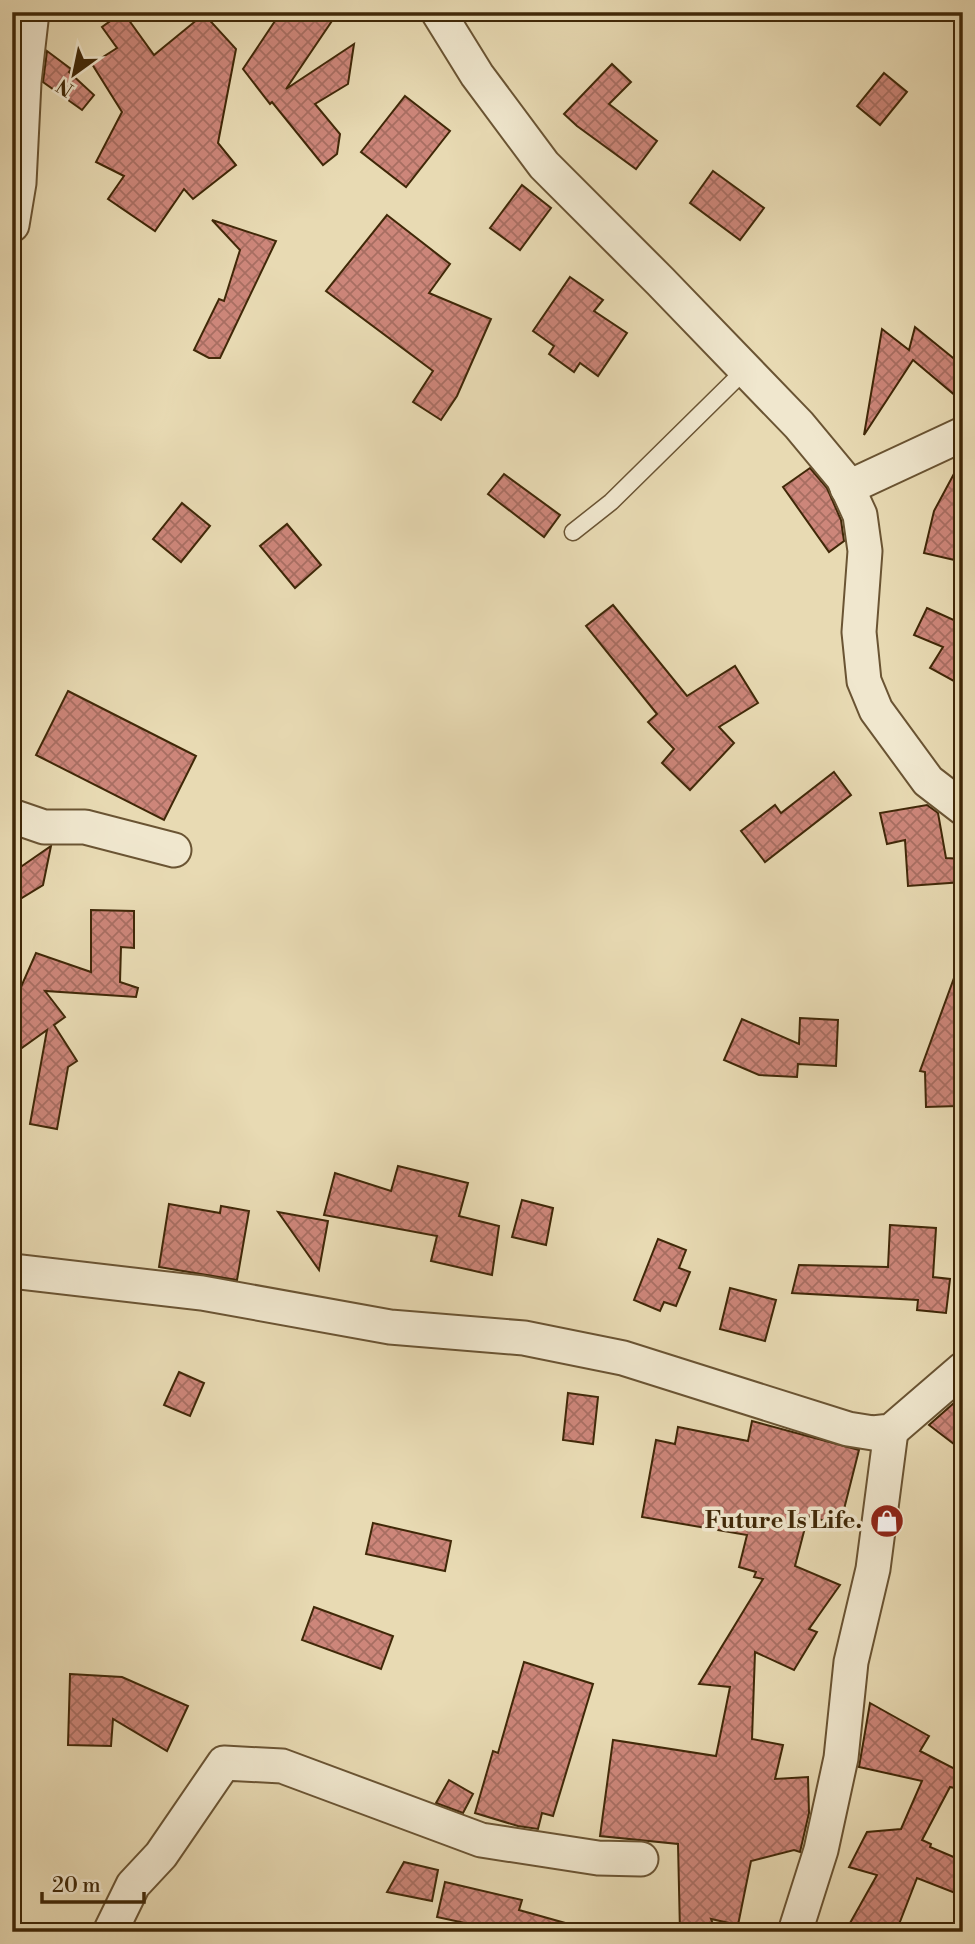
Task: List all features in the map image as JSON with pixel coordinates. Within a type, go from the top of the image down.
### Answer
[{"type":"street","points":[[12,225],[19,183],[24,82],[32,12]]},
{"type":"street","points":[[438,12],[477,75],[544,165],[799,425],[843,478],[860,515],[865,551],[859,632],[864,681],[876,710],[928,781],[963,808]]},
{"type":"street","points":[[847,488],[963,434]]},
{"type":"street","points":[[12,816],[44,827],[85,828],[174,850]]},
{"type":"street","points":[[12,1271],[202,1293],[390,1327],[524,1338],[623,1358],[849,1429],[873,1433],[891,1431],[963,1369]]},
{"type":"street","points":[[795,1932],[821,1850],[841,1758],[851,1662],[873,1569],[891,1431]]},
{"type":"street","points":[[110,1932],[133,1885],[161,1855],[224,1763],[282,1766],[481,1840],[598,1858],[641,1859]]},
{"type":"lane","points":[[573,532],[611,502],[745,369]]},
{"type":"building","points":[[123,12],[154,55],[204,14],[236,49],[218,143],[236,165],[193,199],[184,189],[155,231],[108,199],[124,176],[96,162],[122,112],[92,64],[117,48],[102,27]]},
{"type":"building","points":[[281,12],[338,12],[286,89],[354,44],[348,84],[315,104],[340,134],[337,154],[323,165],[243,69]]},
{"type":"building","points":[[47,51],[71,69],[69,72],[94,95],[82,110],[43,82]]},
{"type":"building","points":[[612,64],[631,82],[609,104],[657,141],[636,169],[564,114]]},
{"type":"building","points":[[884,73],[907,92],[880,125],[857,106]]},
{"type":"building","points":[[405,96],[450,131],[406,187],[361,152]]},
{"type":"building","points":[[713,171],[764,208],[740,240],[690,203]]},
{"type":"building","points":[[522,185],[551,208],[520,250],[490,228]]},
{"type":"building","points":[[387,215],[450,264],[429,293],[491,319],[457,396],[441,420],[413,402],[433,371],[326,291]]},
{"type":"building","points":[[212,220],[276,241],[220,358],[209,358],[194,350],[219,299],[224,301],[240,250]]},
{"type":"building","points":[[570,277],[603,300],[594,311],[627,333],[598,376],[580,363],[574,372],[549,354],[554,346],[533,331]]},
{"type":"building","points":[[915,327],[963,366],[963,402],[913,360],[864,435],[882,329],[909,350]]},
{"type":"building","points":[[963,457],[963,562],[924,553],[934,511]]},
{"type":"building","points":[[810,468],[827,488],[841,520],[844,541],[829,552],[783,487]]},
{"type":"building","points":[[504,474],[560,515],[544,537],[488,494]]},
{"type":"building","points":[[182,503],[210,526],[181,562],[153,539]]},
{"type":"building","points":[[287,524],[321,565],[295,588],[260,546]]},
{"type":"building","points":[[613,605],[687,696],[735,666],[758,703],[719,727],[734,743],[690,790],[662,763],[674,749],[648,722],[657,714],[586,626]]},
{"type":"building","points":[[927,608],[958,622],[963,613],[963,686],[930,668],[943,647],[914,635]]},
{"type":"building","points":[[68,691],[196,756],[164,820],[36,755]]},
{"type":"building","points":[[834,772],[851,795],[765,862],[741,831],[775,805],[781,813]]},
{"type":"building","points":[[927,805],[938,813],[946,858],[963,859],[963,882],[908,886],[905,840],[887,844],[880,813]]},
{"type":"building","points":[[51,846],[43,885],[12,904],[12,873]]},
{"type":"building","points":[[91,910],[134,911],[134,948],[121,947],[120,982],[138,988],[136,997],[45,991],[65,1017],[54,1025],[77,1061],[68,1067],[57,1129],[30,1124],[47,1030],[12,1055],[12,983],[21,987],[36,953],[91,972]]},
{"type":"building","points":[[954,978],[957,979],[957,1025],[963,1027],[963,1056],[957,1054],[958,1106],[926,1107],[925,1072],[920,1071]]},
{"type":"building","points":[[800,1018],[838,1020],[836,1066],[798,1064],[797,1077],[759,1075],[724,1060],[742,1019],[799,1044]]},
{"type":"building","points":[[398,1166],[468,1183],[459,1216],[499,1226],[492,1275],[431,1261],[437,1236],[324,1215],[335,1173],[391,1191]]},
{"type":"building","points":[[522,1200],[553,1208],[546,1245],[512,1237]]},
{"type":"building","points":[[169,1204],[220,1213],[221,1206],[249,1211],[237,1280],[159,1267]]},
{"type":"building","points":[[278,1212],[328,1221],[319,1270]]},
{"type":"building","points":[[890,1225],[936,1228],[933,1277],[950,1279],[946,1313],[917,1310],[918,1300],[792,1293],[799,1265],[888,1267]]},
{"type":"building","points":[[658,1239],[686,1250],[679,1268],[690,1272],[676,1306],[664,1302],[660,1311],[634,1300]]},
{"type":"building","points":[[730,1288],[776,1300],[765,1341],[720,1329]]},
{"type":"building","points":[[179,1372],[204,1383],[190,1416],[164,1405]]},
{"type":"building","points":[[568,1393],[598,1397],[593,1444],[563,1440]]},
{"type":"building","points":[[963,1395],[963,1451],[929,1425]]},
{"type":"building","points":[[752,1421],[859,1450],[840,1525],[808,1516],[795,1566],[840,1585],[809,1629],[817,1632],[794,1670],[755,1652],[752,1739],[783,1745],[775,1779],[808,1777],[809,1813],[800,1852],[794,1850],[751,1861],[738,1925],[711,1919],[716,1932],[680,1932],[678,1844],[600,1836],[613,1740],[716,1756],[730,1687],[699,1684],[763,1579],[754,1577],[756,1572],[739,1567],[747,1535],[642,1517],[656,1440],[675,1444],[678,1427],[748,1441]]},
{"type":"building","points":[[373,1523],[451,1541],[445,1571],[366,1554]]},
{"type":"building","points":[[314,1607],[393,1636],[381,1669],[302,1640]]},
{"type":"building","points":[[524,1662],[593,1684],[553,1816],[542,1813],[538,1829],[475,1813],[493,1751],[498,1753]]},
{"type":"building","points":[[70,1674],[122,1677],[188,1706],[167,1751],[113,1719],[111,1746],[68,1745]]},
{"type":"building","points":[[870,1703],[929,1736],[920,1751],[963,1773],[963,1790],[950,1787],[922,1840],[931,1844],[930,1847],[963,1861],[963,1896],[917,1878],[896,1932],[845,1932],[877,1875],[849,1867],[867,1832],[901,1829],[922,1781],[859,1767]]},
{"type":"building","points":[[449,1780],[473,1794],[463,1813],[436,1803]]},
{"type":"building","points":[[404,1862],[438,1870],[432,1901],[387,1892]]},
{"type":"building","points":[[445,1882],[522,1900],[519,1910],[569,1924],[568,1932],[487,1932],[488,1928],[437,1917]]},
{"type":"place","name":"Future Is Life.","points":[[887,1521]]}]
